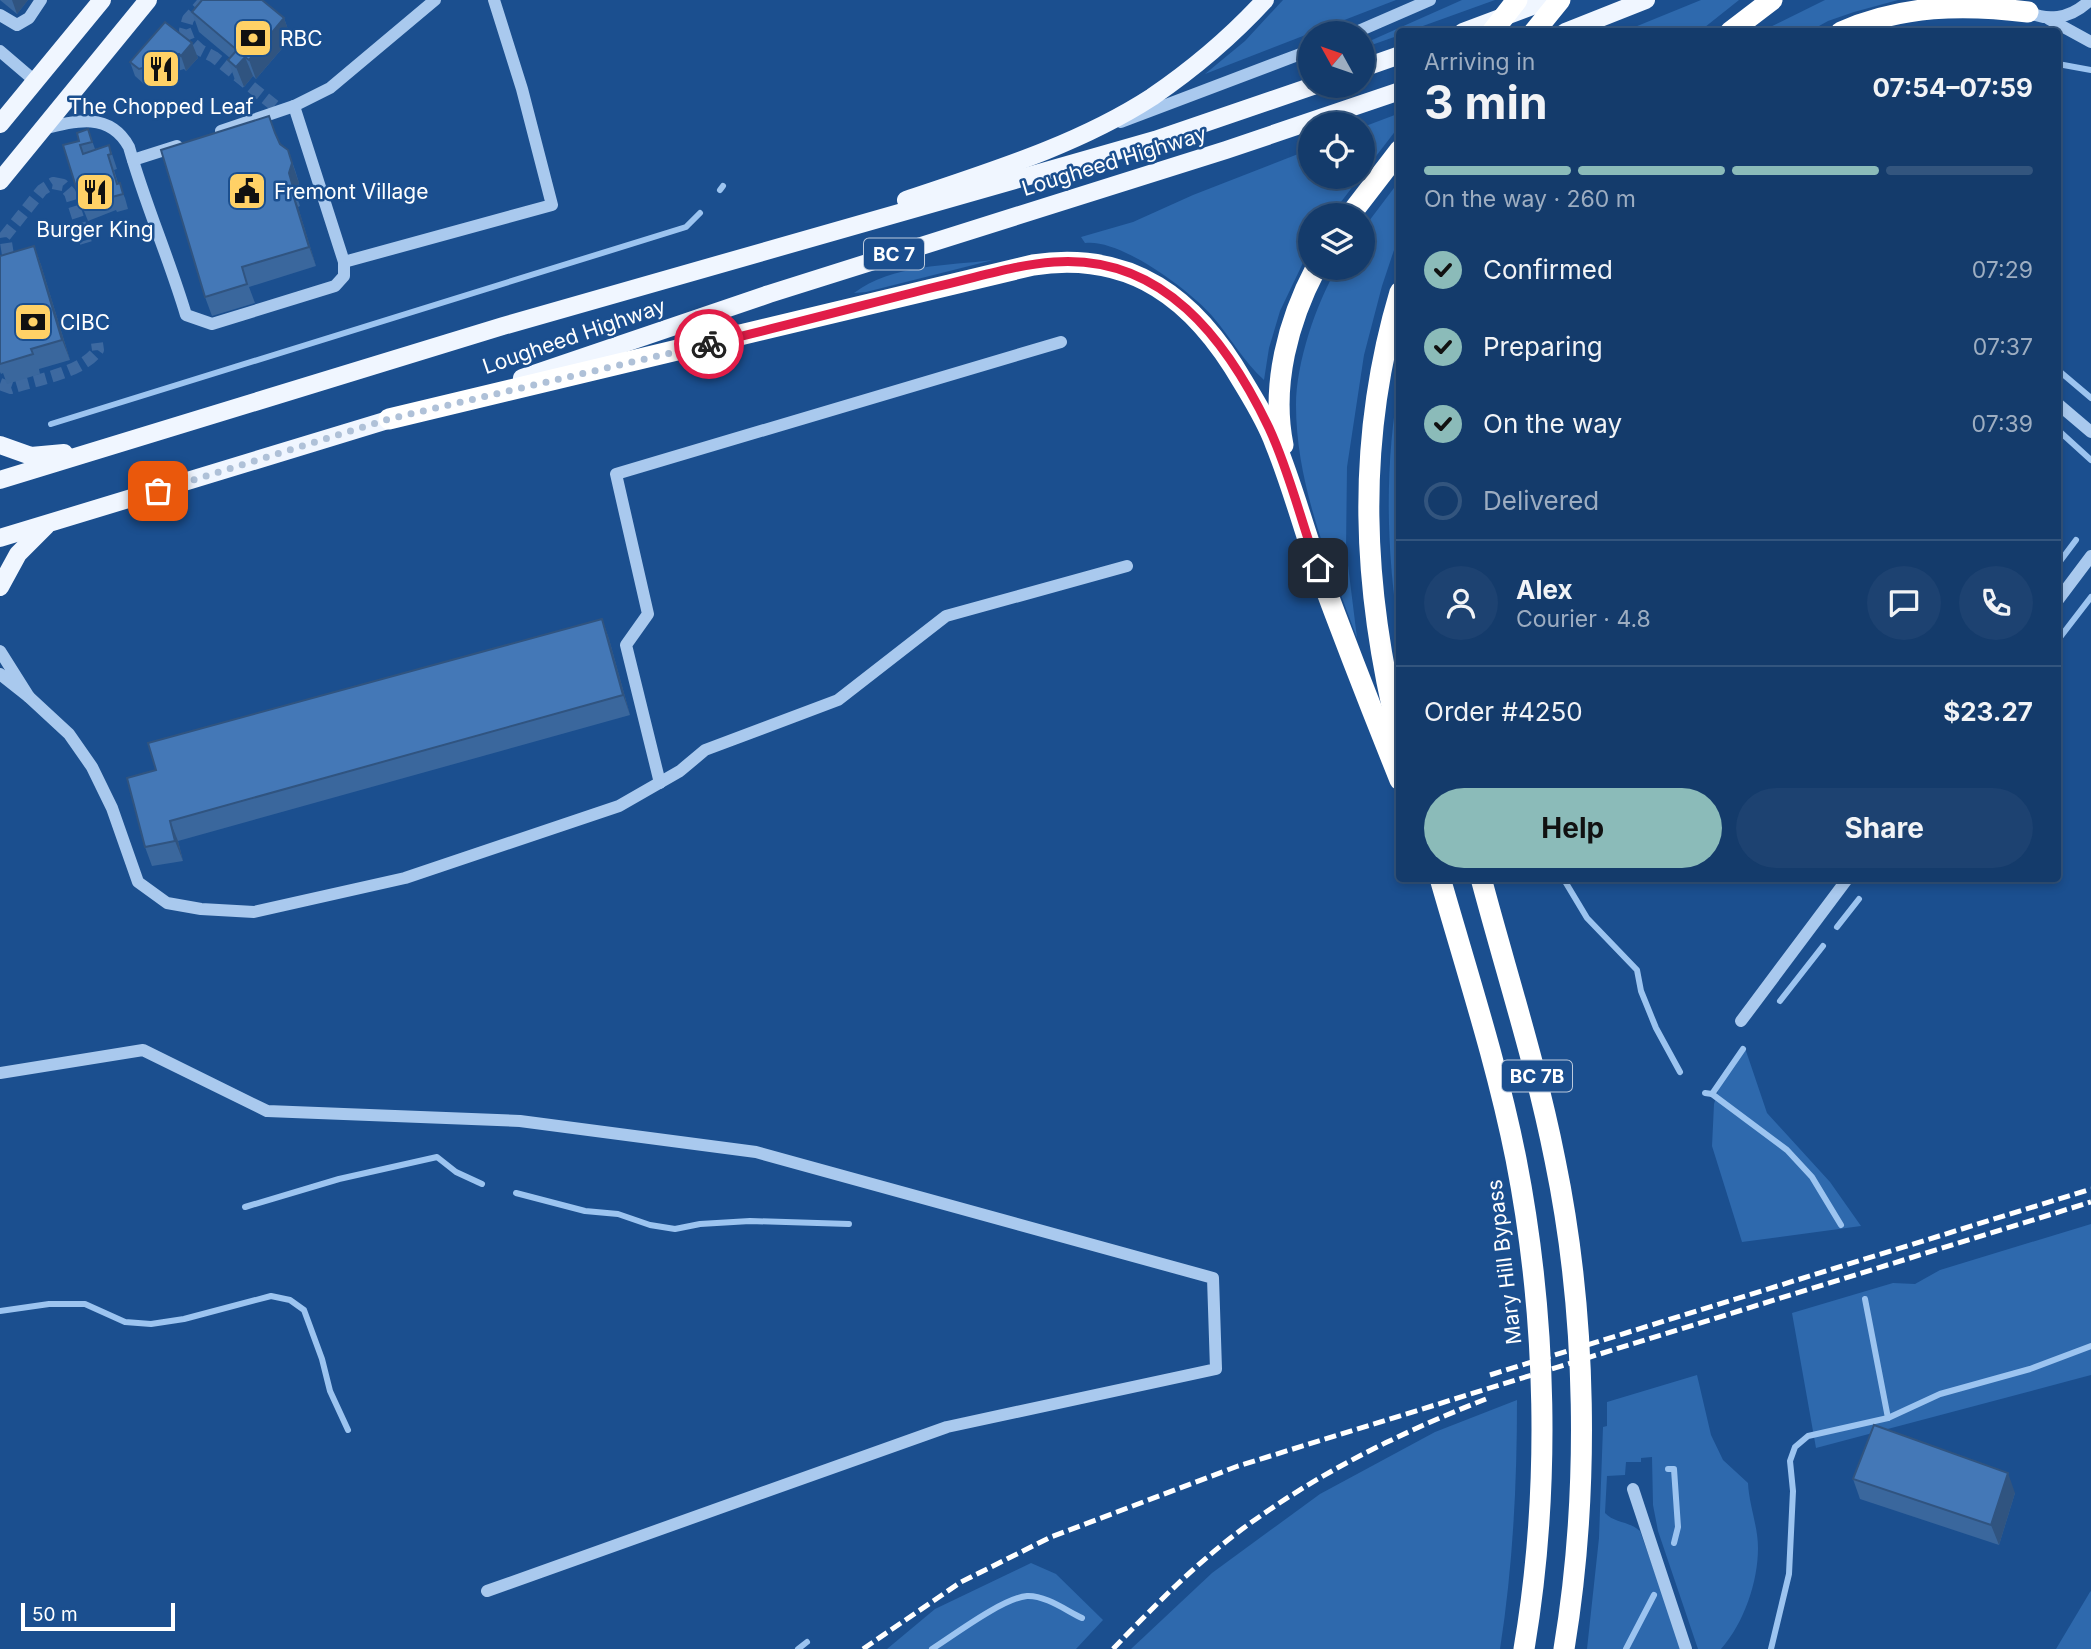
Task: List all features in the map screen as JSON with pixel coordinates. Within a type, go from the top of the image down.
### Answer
[{"type":"highway","points":[[1495,28],[1517,0]]},
{"type":"highway","points":[[1537,28],[1560,0]]},
{"type":"highway","points":[[1735,28],[1772,0]]},
{"type":"highway","points":[[1852,28],[1884,16],[1922,9],[2028,10]]},
{"type":"highway","points":[[1359,203],[1396,155]]},
{"type":"highway","points":[[389,419],[998,272],[1054,262],[1090,263],[1122,270],[1154,284],[1198,319],[1222,349],[1264,418],[1290,482],[1335,614],[1396,770]]},
{"type":"highway","points":[[1290,482],[1281,433],[1281,380],[1295,313],[1310,280]]},
{"type":"highway","points":[[1396,309],[1378,384],[1367,506],[1376,628],[1396,721]]},
{"type":"highway","name":"Mary Hill Bypass","points":[[1441,882],[1479,1008],[1516,1160],[1529,1238],[1539,1330],[1539,1513],[1524,1649]]},
{"type":"highway","name":"BC 7B","points":[[1483,884],[1538,1082],[1553,1149],[1568,1235],[1577,1320],[1581,1405],[1578,1514],[1564,1649]]},
{"type":"main road","points":[[0,124],[102,0]]},
{"type":"main road","points":[[0,181],[148,0]]},
{"type":"main road","points":[[698,271],[994,170],[1073,138],[1150,98],[1209,54],[1265,0]]},
{"type":"main road","points":[[1474,28],[1548,0]]},
{"type":"main road","points":[[1575,28],[1646,0]]},
{"type":"main road","points":[[1376,63],[1396,56]]},
{"type":"main road","name":"Lougheed Highway","points":[[0,480],[489,330],[1155,140],[1298,91]]},
{"type":"main road","name":"Lougheed Highway","points":[[0,538],[516,380],[769,294],[1396,92]]},
{"type":"main road","points":[[0,445],[31,456],[99,450]]},
{"type":"main road","points":[[0,587],[18,554],[46,525]]},
{"type":"street","points":[[0,15],[17,25],[29,18],[41,0]]},
{"type":"street","points":[[210,135],[294,106],[330,88],[435,0]]},
{"type":"street","points":[[344,262],[552,205],[522,89],[494,0]]},
{"type":"street","points":[[1376,23],[1430,0]]},
{"type":"street","points":[[2028,10],[2065,17],[2090,0]]},
{"type":"street","points":[[2028,10],[2091,42]]},
{"type":"street","points":[[0,51],[35,81]]},
{"type":"street","points":[[994,170],[1298,55]]},
{"type":"street","points":[[43,129],[74,121],[99,122],[115,128],[123,136],[153,223],[174,273],[186,315],[212,324],[335,286],[344,276],[344,262],[294,106]]},
{"type":"street","points":[[132,160],[184,144]]},
{"type":"street","points":[[660,783],[626,645],[648,614],[615,474],[1061,342]]},
{"type":"street","points":[[2061,407],[2091,432]]},
{"type":"street","points":[[2061,596],[2091,556]]},
{"type":"street","points":[[0,674],[69,734],[92,767],[112,808],[138,881],[167,903],[201,909],[254,912],[405,878],[619,806],[680,771],[705,750],[838,700],[946,616],[1126,566]]},
{"type":"street","points":[[0,651],[29,697]]},
{"type":"street","points":[[1741,1021],[1846,882]]},
{"type":"street","points":[[0,1073],[143,1050],[267,1111],[520,1121],[756,1152],[1213,1278],[1216,1369],[947,1427],[487,1591]]},
{"type":"street","points":[[1633,1489],[1686,1649]]},
{"type":"shaded area","points":[[1283,0],[1396,0],[1342,21],[1298,21],[1298,38],[1205,74],[1245,41]]},
{"type":"shaded area","points":[[1462,0],[1495,0],[1417,28],[1399,28]]},
{"type":"shaded area","points":[[1701,0],[1739,0],[1704,28],[1632,28]]},
{"type":"shaded area","points":[[1825,0],[1898,0],[1854,12],[1815,28],[1768,28]]},
{"type":"shaded area","points":[[1396,29],[1396,36],[1376,43],[1376,38]]},
{"type":"shaded area","points":[[1396,115],[1396,130],[1375,157],[1375,122]]},
{"type":"shaded area","points":[[1298,154],[1298,189],[1351,189],[1340,203],[1298,203],[1298,273],[1280,311],[1269,348],[1264,380],[1213,317],[1189,294],[1135,257],[1100,244],[1085,243],[1081,237],[1133,222],[1193,195]]},
{"type":"shaded area","points":[[1396,185],[1396,244],[1364,355],[1347,467],[1346,549],[1357,638],[1316,524],[1298,435],[1296,405],[1299,371],[1315,316],[1329,282],[1375,280],[1375,213]]},
{"type":"shaded area","points":[[993,260],[854,293],[885,276],[903,271]]},
{"type":"shaded area","points":[[1396,404],[1396,613],[1389,508]]},
{"type":"shaded area","points":[[1745,1048],[1767,1113],[1830,1182],[1861,1226],[1742,1242],[1712,1146],[1714,1104],[1724,1071]]},
{"type":"shaded area","points":[[2091,1224],[2091,1375],[1816,1448],[1792,1313],[1893,1283],[1915,1284],[1940,1270]]},
{"type":"shaded area","points":[[1697,1375],[1711,1435],[1723,1460],[1748,1483],[1758,1548],[1752,1588],[1743,1615],[1721,1649],[1698,1649],[1658,1531],[1653,1505],[1652,1457],[1641,1458],[1641,1462],[1626,1462],[1625,1475],[1607,1476],[1605,1513],[1640,1531],[1682,1649],[1587,1649],[1599,1538],[1603,1427],[1607,1426],[1607,1402]]},
{"type":"shaded area","points":[[1517,1400],[1513,1525],[1500,1649],[1131,1649],[1212,1573],[1320,1494],[1435,1432]]},
{"type":"shaded area","points":[[1031,1563],[1056,1574],[1103,1620],[1076,1649],[887,1649],[935,1609]]},
{"type":"shaded area","points":[[2090,1592],[2091,1649],[2056,1649]]},
{"type":"building","points":[[202,0],[262,0],[284,18],[249,60],[245,57],[236,67],[228,60],[237,50],[192,12]]},
{"type":"building","points":[[165,22],[192,43],[181,56],[179,54],[139,69],[130,62]]},
{"type":"building","points":[[269,116],[280,144],[288,150],[292,163],[289,173],[293,187],[291,188],[309,247],[242,267],[247,284],[205,297],[161,150]]},
{"type":"building","points":[[88,129],[92,142],[80,145],[83,154],[109,145],[111,154],[108,155],[123,194],[111,195],[82,206],[63,145],[79,141],[77,133]]},
{"type":"building","points":[[34,246],[62,340],[31,349],[33,354],[0,364],[0,256]]},
{"type":"building","points":[[602,619],[623,695],[170,821],[175,841],[145,847],[127,778],[156,770],[148,743]]},
{"type":"building","points":[[1874,1425],[2008,1473],[1991,1525],[1853,1479]]},
{"type":"waterway","points":[[2061,65],[2091,70]]},
{"type":"waterway","points":[[720,190],[723,186]]},
{"type":"waterway","points":[[51,424],[686,227],[700,213]]},
{"type":"waterway","points":[[2061,373],[2091,398]]},
{"type":"waterway","points":[[2061,433],[2091,460]]},
{"type":"waterway","points":[[2061,560],[2076,540]]},
{"type":"waterway","points":[[2061,636],[2091,597]]},
{"type":"waterway","points":[[1565,882],[1587,918],[1637,970],[1641,991],[1656,1028],[1680,1072]]},
{"type":"waterway","points":[[1837,927],[1859,899]]},
{"type":"waterway","points":[[1780,1001],[1823,946]]},
{"type":"waterway","points":[[1712,1094],[1743,1049]]},
{"type":"waterway","points":[[1705,1093],[1712,1094],[1787,1150],[1812,1177],[1841,1225]]},
{"type":"waterway","points":[[245,1207],[339,1179],[437,1157],[456,1172],[482,1184]]},
{"type":"waterway","points":[[516,1193],[585,1211],[618,1214],[650,1225],[675,1229],[700,1224],[750,1221],[849,1224]]},
{"type":"waterway","points":[[0,1311],[49,1304],[85,1304],[125,1322],[151,1324],[184,1319],[271,1296],[290,1300],[304,1310],[322,1359],[330,1391],[348,1430]]},
{"type":"waterway","points":[[1865,1299],[1888,1418]]},
{"type":"waterway","points":[[1771,1649],[1789,1574],[1793,1491],[1790,1461],[1795,1447],[1808,1436],[1888,1418],[1940,1394],[2030,1369],[2091,1346]]},
{"type":"waterway","points":[[1668,1469],[1674,1469],[1678,1527],[1674,1543]]},
{"type":"waterway","points":[[1626,1649],[1654,1595]]},
{"type":"waterway","points":[[932,1649],[992,1610],[1017,1598],[1034,1596],[1082,1618]]},
{"type":"waterway","points":[[798,1649],[807,1642]]},
{"type":"tunnel","points":[[205,0],[188,19],[185,30],[189,40],[280,110]]},
{"type":"tunnel","points":[[8,255],[5,236],[42,190],[53,183],[63,185],[70,193],[86,243]]},
{"type":"tunnel","points":[[0,384],[11,388],[71,370],[91,358],[98,350],[97,343]]},
{"type":"railway","points":[[1490,1375],[2091,1189]]},
{"type":"railway","points":[[863,1649],[961,1582],[1051,1537],[1238,1466],[2091,1202]]},
{"type":"railway","points":[[1113,1649],[1201,1563],[1239,1531],[1285,1499],[1369,1451],[1486,1399]]},
{"type":"way so far","points":[[158,491],[389,419],[709,344]]},
{"type":"place","name":"RBC","points":[[253,38]]},
{"type":"place","name":"The Chopped Leaf","points":[[161,69]]},
{"type":"place","name":"Fremont Village","points":[[247,191]]},
{"type":"place","name":"Burger King","points":[[95,192]]},
{"type":"place","name":"CIBC","points":[[33,322]]},
{"type":"route","points":[[709,344],[1033,265],[1054,262],[1090,263],[1122,270],[1154,284],[1185,306],[1210,333],[1237,371],[1275,443],[1318,568]]}]
